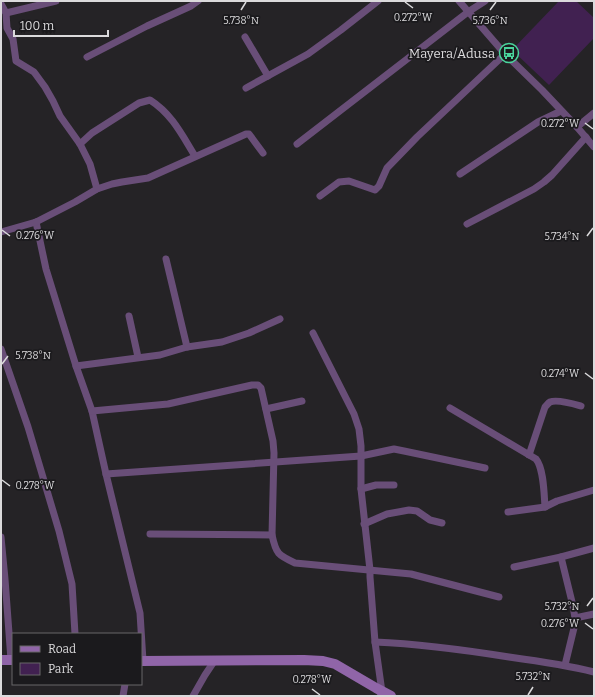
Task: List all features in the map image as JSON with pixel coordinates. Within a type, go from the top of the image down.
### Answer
[{"type":"street","points":[[6,13],[56,1]]},
{"type":"street","points":[[87,57],[147,26],[191,6],[198,1]]},
{"type":"street","points":[[246,88],[308,54],[378,1]]},
{"type":"street","points":[[459,1],[505,54],[577,126],[594,147]]},
{"type":"street","points":[[297,144],[468,12],[485,1]]},
{"type":"street","points":[[1,4],[6,13],[4,29],[13,39],[16,61],[34,72],[53,101],[60,116],[80,144],[90,164],[97,189]]},
{"type":"street","points":[[245,36],[268,76]]},
{"type":"street","points":[[320,196],[339,182],[349,181],[375,190],[379,186],[388,168],[417,137],[505,54]]},
{"type":"street","points":[[80,144],[92,133],[139,103],[150,100],[168,114],[194,156]]},
{"type":"street","points":[[460,174],[538,122],[561,111]]},
{"type":"street","points":[[577,126],[594,113]]},
{"type":"street","points":[[1,232],[36,222],[97,189],[112,184],[148,178],[194,156],[246,134],[249,134],[263,153]]},
{"type":"street","points":[[467,224],[534,190],[552,175],[586,137]]},
{"type":"street","points":[[36,222],[46,269],[76,366],[92,411],[140,613],[141,633]]},
{"type":"street","points":[[166,259],[187,347]]},
{"type":"street","points":[[129,316],[138,357]]},
{"type":"street","points":[[76,366],[160,355],[187,347],[222,342],[249,333],[280,319]]},
{"type":"street","points":[[313,333],[354,414],[359,429],[361,446],[361,489],[370,570],[375,642],[384,695]]},
{"type":"street","points":[[1,349],[28,427],[59,531],[72,584],[75,633]]},
{"type":"street","points":[[92,411],[168,404],[258,385],[261,388],[273,442],[274,462],[272,535],[274,547],[281,556],[296,563],[411,574],[499,597]]},
{"type":"street","points":[[266,409],[302,401]]},
{"type":"street","points":[[529,455],[545,407],[548,403],[551,401],[562,401],[581,406]]},
{"type":"street","points":[[450,408],[536,459],[540,464],[544,484],[545,507]]},
{"type":"street","points":[[106,474],[361,456],[394,450],[485,468]]},
{"type":"street","points":[[361,489],[376,485],[394,485]]},
{"type":"street","points":[[508,512],[545,507],[558,501],[594,490]]},
{"type":"street","points":[[364,524],[388,514],[409,510],[417,511],[430,520],[442,523]]},
{"type":"street","points":[[150,534],[272,535]]},
{"type":"street","points":[[1,536],[8,660]]},
{"type":"street","points":[[514,567],[561,558],[594,548]]},
{"type":"street","points":[[561,558],[575,618],[565,665]]},
{"type":"street","points":[[575,618],[594,614]]},
{"type":"street","points":[[375,642],[477,652],[565,665],[594,672]]},
{"type":"street","points":[[193,696],[216,660]]},
{"type":"street","points":[[142,661],[323,661],[335,664],[384,695]]},
{"type":"street","points":[[123,696],[125,685]]},
{"type":"green space","points":[[559,1],[576,1],[594,18],[594,38],[549,85],[512,50]]},
{"type":"place","name":"Mayera/Adusa","points":[[509,53]]}]
